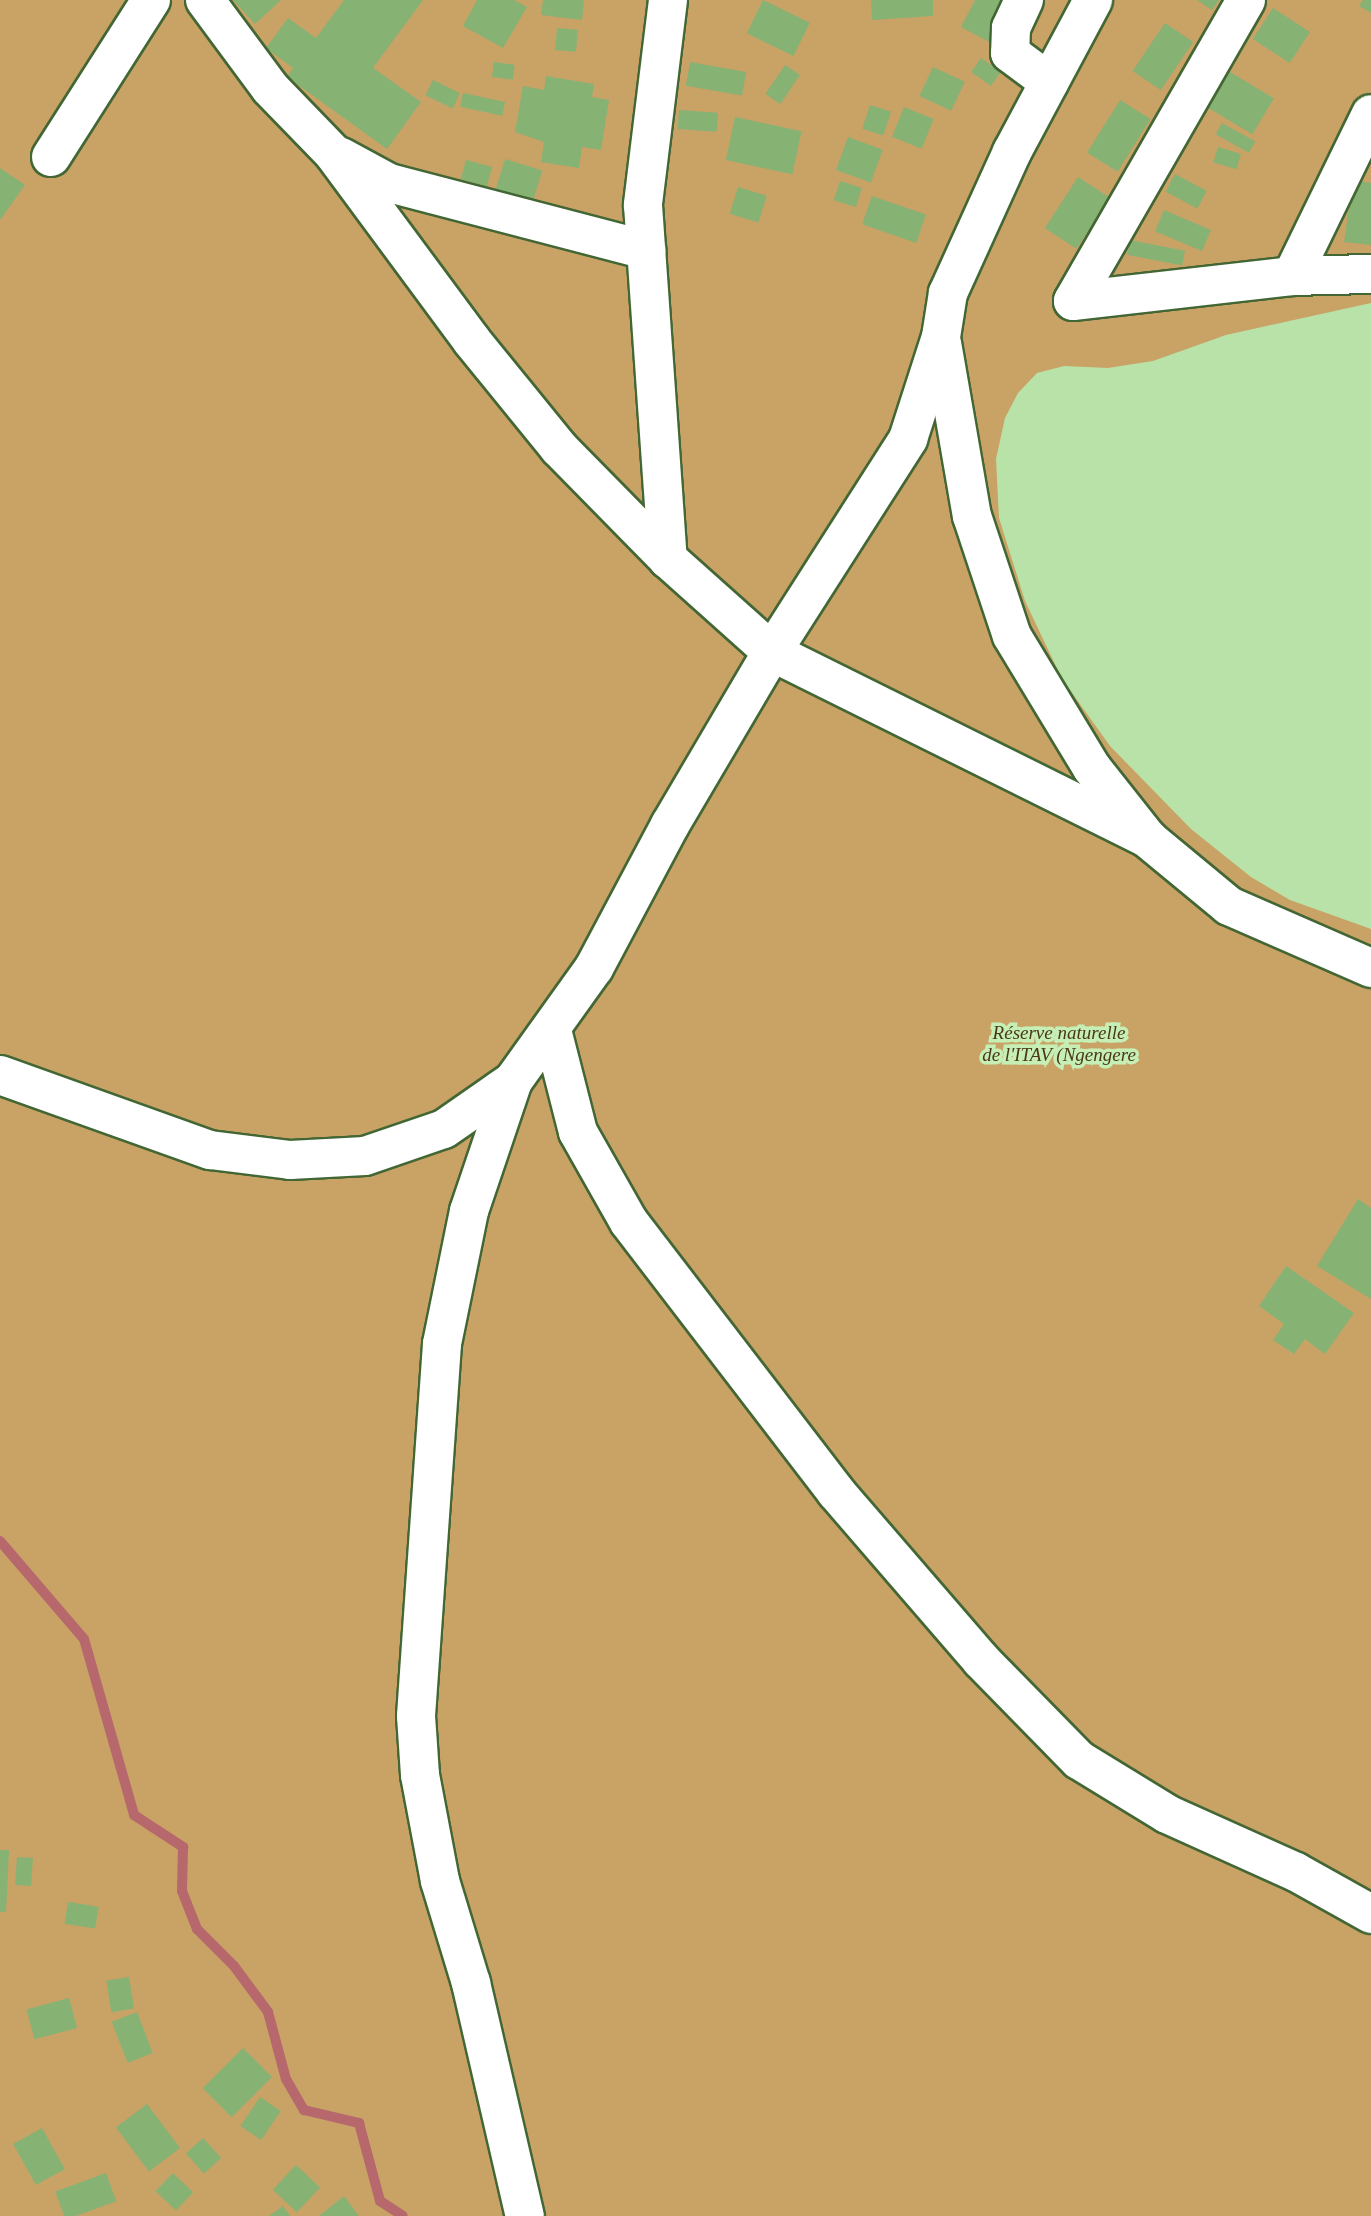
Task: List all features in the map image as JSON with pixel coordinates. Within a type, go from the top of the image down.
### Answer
[{"type":"street","points":[[51,157],[151,0]]},
{"type":"street","points":[[205,0],[270,88],[333,153],[472,341],[559,448],[668,559],[772,652],[1148,839]]},
{"type":"street","points":[[668,0],[643,205],[668,559]]},
{"type":"street","points":[[1024,0],[1011,27],[1010,53],[1049,82]]},
{"type":"street","points":[[0,1075],[211,1150],[290,1160],[365,1156],[444,1129],[513,1081],[594,968],[670,825],[772,652],[908,439],[941,337],[948,293],[1049,82],[1093,0]]},
{"type":"street","points":[[1246,0],[1073,301],[1292,276],[1371,274]]},
{"type":"street","points":[[1292,276],[1371,114]]},
{"type":"street","points":[[333,153],[389,183],[646,250]]},
{"type":"street","points":[[941,337],[972,516],[1012,636],[1092,768],[1148,839],[1229,906],[1371,968]]},
{"type":"street","points":[[552,1030],[578,1132],[629,1222],[836,1492],[981,1660],[1079,1760],[1167,1814],[1296,1872],[1371,1914]]},
{"type":"street","points":[[513,1081],[469,1210],[442,1344],[416,1716],[420,1775],[440,1881],[471,1983],[523,2207]]},
{"type":"green space","name":"Réserve naturelle de l'ITAV (Ngengere","points":[[0,0],[1371,0],[1371,303],[1226,335],[1153,361],[1108,368],[1064,366],[1037,373],[1018,393],[1005,418],[996,459],[999,518],[1025,601],[1062,679],[1110,746],[1191,829],[1251,877],[1290,900],[1371,929],[1371,2216],[0,2216]]},
{"type":"building","points":[[233,0],[281,0],[255,24]]},
{"type":"building","points":[[344,0],[423,0],[373,68],[421,102],[387,149],[287,77],[293,68],[266,48],[288,18],[316,38]]},
{"type":"building","points":[[477,0],[514,0],[527,7],[503,48],[463,26]]},
{"type":"building","points":[[543,0],[584,0],[582,20],[541,15]]},
{"type":"building","points":[[763,0],[810,23],[794,56],[747,33]]},
{"type":"building","points":[[871,0],[933,0],[933,16],[872,20]]},
{"type":"building","points":[[975,0],[1007,0],[993,44],[961,27]]},
{"type":"building","points":[[1197,0],[1219,0],[1212,10]]},
{"type":"building","points":[[1363,0],[1371,0],[1371,13],[1359,6]]},
{"type":"building","points":[[1273,8],[1310,32],[1290,63],[1253,39]]},
{"type":"building","points":[[1165,23],[1193,42],[1161,90],[1133,71]]},
{"type":"building","points":[[557,28],[578,30],[576,52],[555,50]]},
{"type":"building","points":[[981,58],[1001,72],[991,86],[971,72]]},
{"type":"building","points":[[494,62],[515,65],[513,80],[492,77]]},
{"type":"building","points":[[690,62],[746,72],[742,96],[686,86]]},
{"type":"building","points":[[785,65],[800,75],[780,104],[765,94]]},
{"type":"building","points":[[933,67],[965,82],[951,111],[919,96]]},
{"type":"building","points":[[1225,69],[1274,98],[1252,134],[1203,105]]},
{"type":"building","points":[[546,76],[594,84],[592,97],[609,100],[601,150],[582,147],[579,168],[541,162],[544,142],[515,132],[523,86],[544,90]]},
{"type":"building","points":[[433,80],[460,93],[453,108],[426,95]]},
{"type":"building","points":[[463,93],[505,102],[502,116],[460,107]]},
{"type":"building","points":[[1120,100],[1151,119],[1118,172],[1087,153]]},
{"type":"building","points":[[870,105],[891,112],[883,136],[862,129]]},
{"type":"building","points":[[904,107],[934,119],[922,149],[892,137]]},
{"type":"building","points":[[679,110],[718,113],[717,132],[678,129]]},
{"type":"building","points":[[735,117],[802,131],[792,174],[726,160]]},
{"type":"building","points":[[1222,123],[1255,141],[1249,153],[1216,134]]},
{"type":"building","points":[[848,137],[883,150],[871,183],[836,170]]},
{"type":"building","points":[[1218,147],[1241,154],[1236,169],[1213,162]]},
{"type":"building","points":[[505,159],[542,170],[533,202],[495,191]]},
{"type":"building","points":[[466,160],[492,167],[487,186],[461,179]]},
{"type":"building","points":[[0,168],[25,185],[0,220]]},
{"type":"building","points":[[1175,174],[1207,191],[1197,209],[1166,192]]},
{"type":"building","points":[[1078,177],[1110,198],[1077,249],[1045,228]]},
{"type":"building","points":[[1353,180],[1371,183],[1371,245],[1344,242]]},
{"type":"building","points":[[840,181],[862,188],[856,207],[834,200]]},
{"type":"building","points":[[738,187],[767,196],[759,223],[730,214]]},
{"type":"building","points":[[872,196],[926,215],[916,243],[862,224]]},
{"type":"building","points":[[1164,210],[1211,230],[1202,251],[1155,231]]},
{"type":"building","points":[[1130,240],[1185,251],[1182,265],[1127,255]]},
{"type":"building","points":[[1358,1199],[1371,1208],[1371,1299],[1317,1266]]},
{"type":"building","points":[[1286,1266],[1354,1313],[1325,1354],[1305,1339],[1294,1354],[1273,1340],[1284,1324],[1259,1306]]},
{"type":"building","points":[[0,1850],[9,1850],[6,1912],[0,1912]]},
{"type":"building","points":[[17,1857],[33,1858],[31,1886],[15,1885]]},
{"type":"building","points":[[68,1902],[99,1907],[95,1929],[65,1924]]},
{"type":"building","points":[[129,1977],[134,2009],[111,2012],[106,1981]]},
{"type":"building","points":[[69,1998],[77,2028],[35,2039],[26,2009]]},
{"type":"building","points":[[137,2012],[153,2053],[128,2063],[112,2022]]},
{"type":"building","points":[[243,2048],[272,2077],[232,2117],[203,2088]]},
{"type":"building","points":[[260,2097],[281,2111],[261,2140],[240,2126]]},
{"type":"building","points":[[147,2104],[180,2148],[149,2171],[116,2127]]},
{"type":"building","points":[[42,2128],[65,2169],[36,2185],[13,2144]]},
{"type":"building","points":[[203,2138],[221,2158],[204,2173],[186,2153]]},
{"type":"building","points":[[296,2165],[320,2188],[297,2212],[273,2190]]},
{"type":"building","points":[[106,2173],[116,2201],[76,2216],[64,2216],[55,2191]]},
{"type":"building","points":[[173,2173],[193,2192],[176,2210],[156,2191]]},
{"type":"building","points":[[344,2196],[359,2216],[319,2216]]},
{"type":"building","points":[[283,2206],[290,2216],[269,2216]]},
{"type":"waterway","points":[[0,1541],[84,1639],[134,1815],[183,1847],[182,1891],[197,1929],[234,1966],[268,2012],[286,2079],[304,2110],[359,2123],[380,2201],[403,2216]]}]
